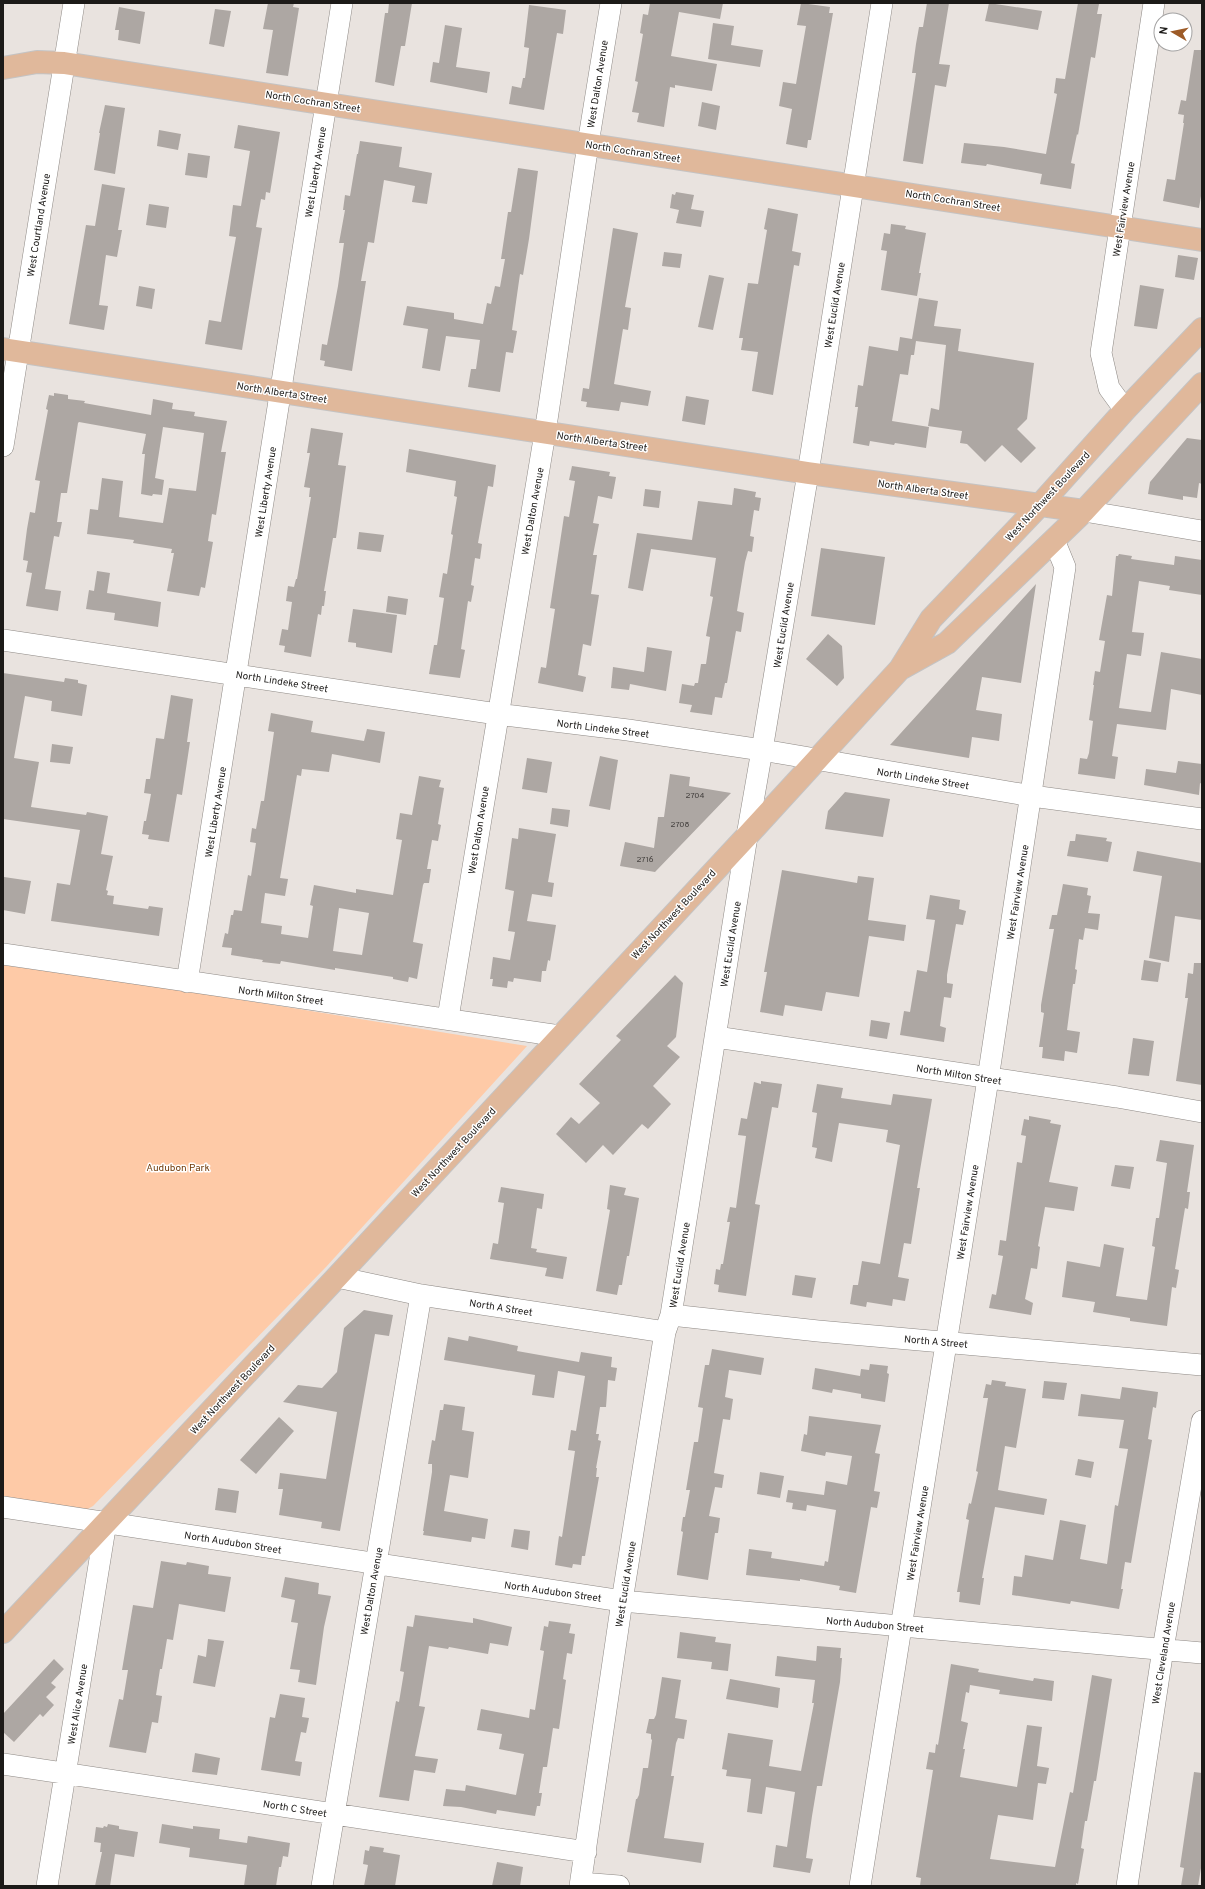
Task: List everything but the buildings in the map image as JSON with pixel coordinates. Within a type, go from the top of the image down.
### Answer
[{"type":"main road","name":"North Cochran Street","points":[[3,68],[37,62],[64,63],[1202,240]]},
{"type":"main road","name":"West Northwest Boulevard","points":[[3,1632],[337,1277],[900,669],[931,619],[1039,506],[1125,410],[1202,329]]},
{"type":"main road","name":"North Alberta Street","points":[[10,350],[808,473],[1084,511]]},
{"type":"main road","name":"West Northwest Boulevard","points":[[900,669],[947,643],[1084,511],[1202,384]]},
{"type":"street","name":"West Courtland Avenue","points":[[3,446],[10,350],[74,3]]},
{"type":"street","name":"West Liberty Avenue","points":[[187,982],[342,3]]},
{"type":"street","name":"West Dalton Avenue","points":[[448,1018],[497,714],[545,433],[588,144],[611,3]]},
{"type":"street","name":"West Euclid Avenue","points":[[581,1884],[622,1601],[716,1037],[746,836],[762,750],[808,473],[882,3]]},
{"type":"street","name":"West Fairview Avenue","points":[[1125,410],[1109,388],[1101,353],[1154,3]]},
{"type":"street","name":"North Alberta Street","points":[[1084,511],[1202,531]]},
{"type":"street","name":"West Fairview Avenue","points":[[860,1886],[1032,796],[1065,567],[1054,540]]},
{"type":"street","name":"North Lindeke Street","points":[[3,640],[497,714],[628,730],[762,750],[1032,796],[1202,819]]},
{"type":"street","name":"North Milton Street","points":[[3,954],[187,982],[448,1018],[560,1036]]},
{"type":"street","name":"North Milton Street","points":[[716,1037],[988,1079],[1117,1097],[1202,1112]]},
{"type":"street","name":"North A Street","points":[[337,1277],[421,1295],[668,1324],[947,1342],[1202,1365]]},
{"type":"street","name":"West Dalton Avenue","points":[[322,1886],[421,1295]]},
{"type":"street","name":"West Cleveland Avenue","points":[[1127,1886],[1163,1649],[1202,1421]]},
{"type":"street","name":"North Audubon Street","points":[[3,1507],[376,1565],[622,1601],[1202,1653]]},
{"type":"street","name":"West Alice Avenue","points":[[48,1886],[106,1522]]},
{"type":"street","name":"North C Street","points":[[3,1764],[586,1852]]},
{"type":"street","points":[[581,1884],[619,1886]]},
{"type":"green space","name":"Audubon Park","points":[[3,965],[187,991],[527,1046],[326,1267],[93,1506],[86,1510],[3,1496]]}]
